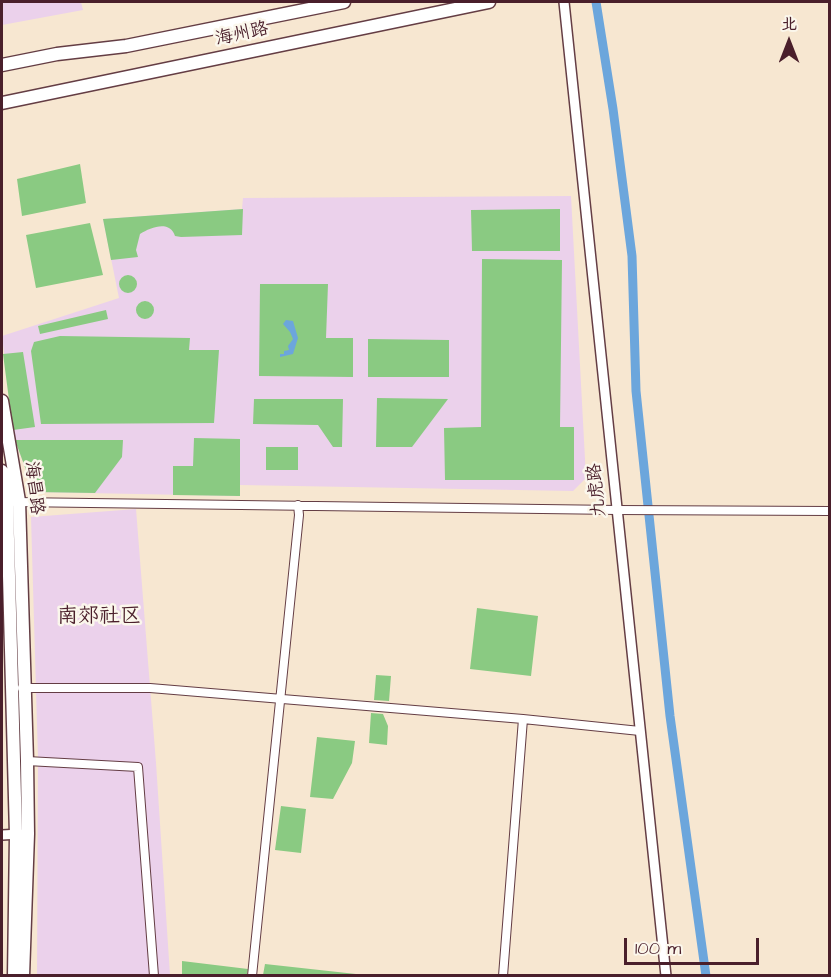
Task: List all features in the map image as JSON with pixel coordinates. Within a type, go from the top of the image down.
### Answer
[{"type":"main road","name":"海州路","points":[[2,65],[57,54],[126,46],[344,2]]},
{"type":"main road","name":"海州路","points":[[2,103],[489,2]]},
{"type":"main road","name":"海昌路","points":[[2,401],[18,688],[23,975]]},
{"type":"main road","name":"海昌路","points":[[2,471],[9,502]]},
{"type":"main road","name":"海昌路","points":[[14,975],[27,761],[18,688]]},
{"type":"street","name":"九虎路","points":[[564,2],[666,975]]},
{"type":"street","points":[[9,502],[830,511]]},
{"type":"street","points":[[252,975],[299,515],[298,506]]},
{"type":"street","points":[[18,688],[150,688],[640,731]]},
{"type":"street","points":[[503,975],[523,719]]},
{"type":"street","points":[[27,761],[138,767],[154,975]]},
{"type":"street","points":[[2,835],[22,834]]},
{"type":"shaded area","points":[[2,2],[81,2],[83,10],[2,25]]},
{"type":"shaded area","points":[[571,196],[586,478],[573,491],[240,485],[240,496],[34,492],[15,440],[2,336],[119,298],[103,219],[242,209],[243,198]]},
{"type":"shaded area","points":[[136,509],[170,975],[37,975],[38,759],[31,517]]},
{"type":"green space","points":[[80,164],[86,203],[22,216],[17,179]]},
{"type":"green space","points":[[243,209],[242,235],[181,237],[175,236],[169,228],[160,226],[140,234],[136,250],[138,257],[111,260],[103,219]]},
{"type":"green space","points":[[560,209],[560,251],[472,251],[471,210]]},
{"type":"green space","points":[[90,223],[103,275],[36,288],[26,235]]},
{"type":"green space","points":[[482,259],[562,260],[560,427],[574,427],[574,480],[445,480],[444,428],[481,427]]},
{"type":"green space","points":[[128,275],[134,278],[137,284],[134,290],[128,293],[122,290],[119,284],[122,278]]},
{"type":"green space","points":[[260,284],[328,284],[326,338],[353,338],[353,377],[259,376]]},
{"type":"green space","points":[[145,301],[151,304],[154,310],[151,316],[145,319],[139,316],[136,310],[139,304]]},
{"type":"green space","points":[[106,310],[108,319],[40,334],[38,326]]},
{"type":"green space","points":[[60,336],[190,338],[189,350],[219,350],[214,423],[41,424],[31,351],[34,342]]},
{"type":"green space","points":[[368,339],[449,340],[449,377],[368,377]]},
{"type":"green space","points":[[23,352],[35,427],[13,430],[3,354]]},
{"type":"green space","points":[[377,398],[448,399],[412,447],[376,447]]},
{"type":"green space","points":[[254,399],[343,399],[342,447],[333,447],[318,425],[253,424]]},
{"type":"green space","points":[[194,438],[240,439],[240,496],[173,495],[173,466],[193,466]]},
{"type":"green space","points":[[15,440],[123,440],[122,457],[95,493],[34,492]]},
{"type":"green space","points":[[266,447],[298,447],[298,470],[266,470]]},
{"type":"green space","points":[[477,608],[538,616],[531,676],[470,669]]},
{"type":"green space","points":[[376,675],[391,676],[389,701],[374,700]]},
{"type":"green space","points":[[371,713],[383,714],[388,726],[387,745],[369,743]]},
{"type":"green space","points":[[317,737],[355,741],[352,763],[333,799],[310,797]]},
{"type":"green space","points":[[281,806],[306,809],[301,853],[275,850]]},
{"type":"green space","points":[[182,961],[248,969],[247,975],[182,975]]},
{"type":"green space","points":[[265,964],[365,975],[263,975]]},
{"type":"water","points":[[286,320],[293,321],[298,338],[293,354],[280,357],[280,354],[289,350],[288,346],[293,339],[283,324]]},
{"type":"waterway","points":[[596,2],[613,109],[632,256],[636,391],[670,716],[706,976]]},
{"type":"district","name":"南郊社区","points":[[99,618]]}]
